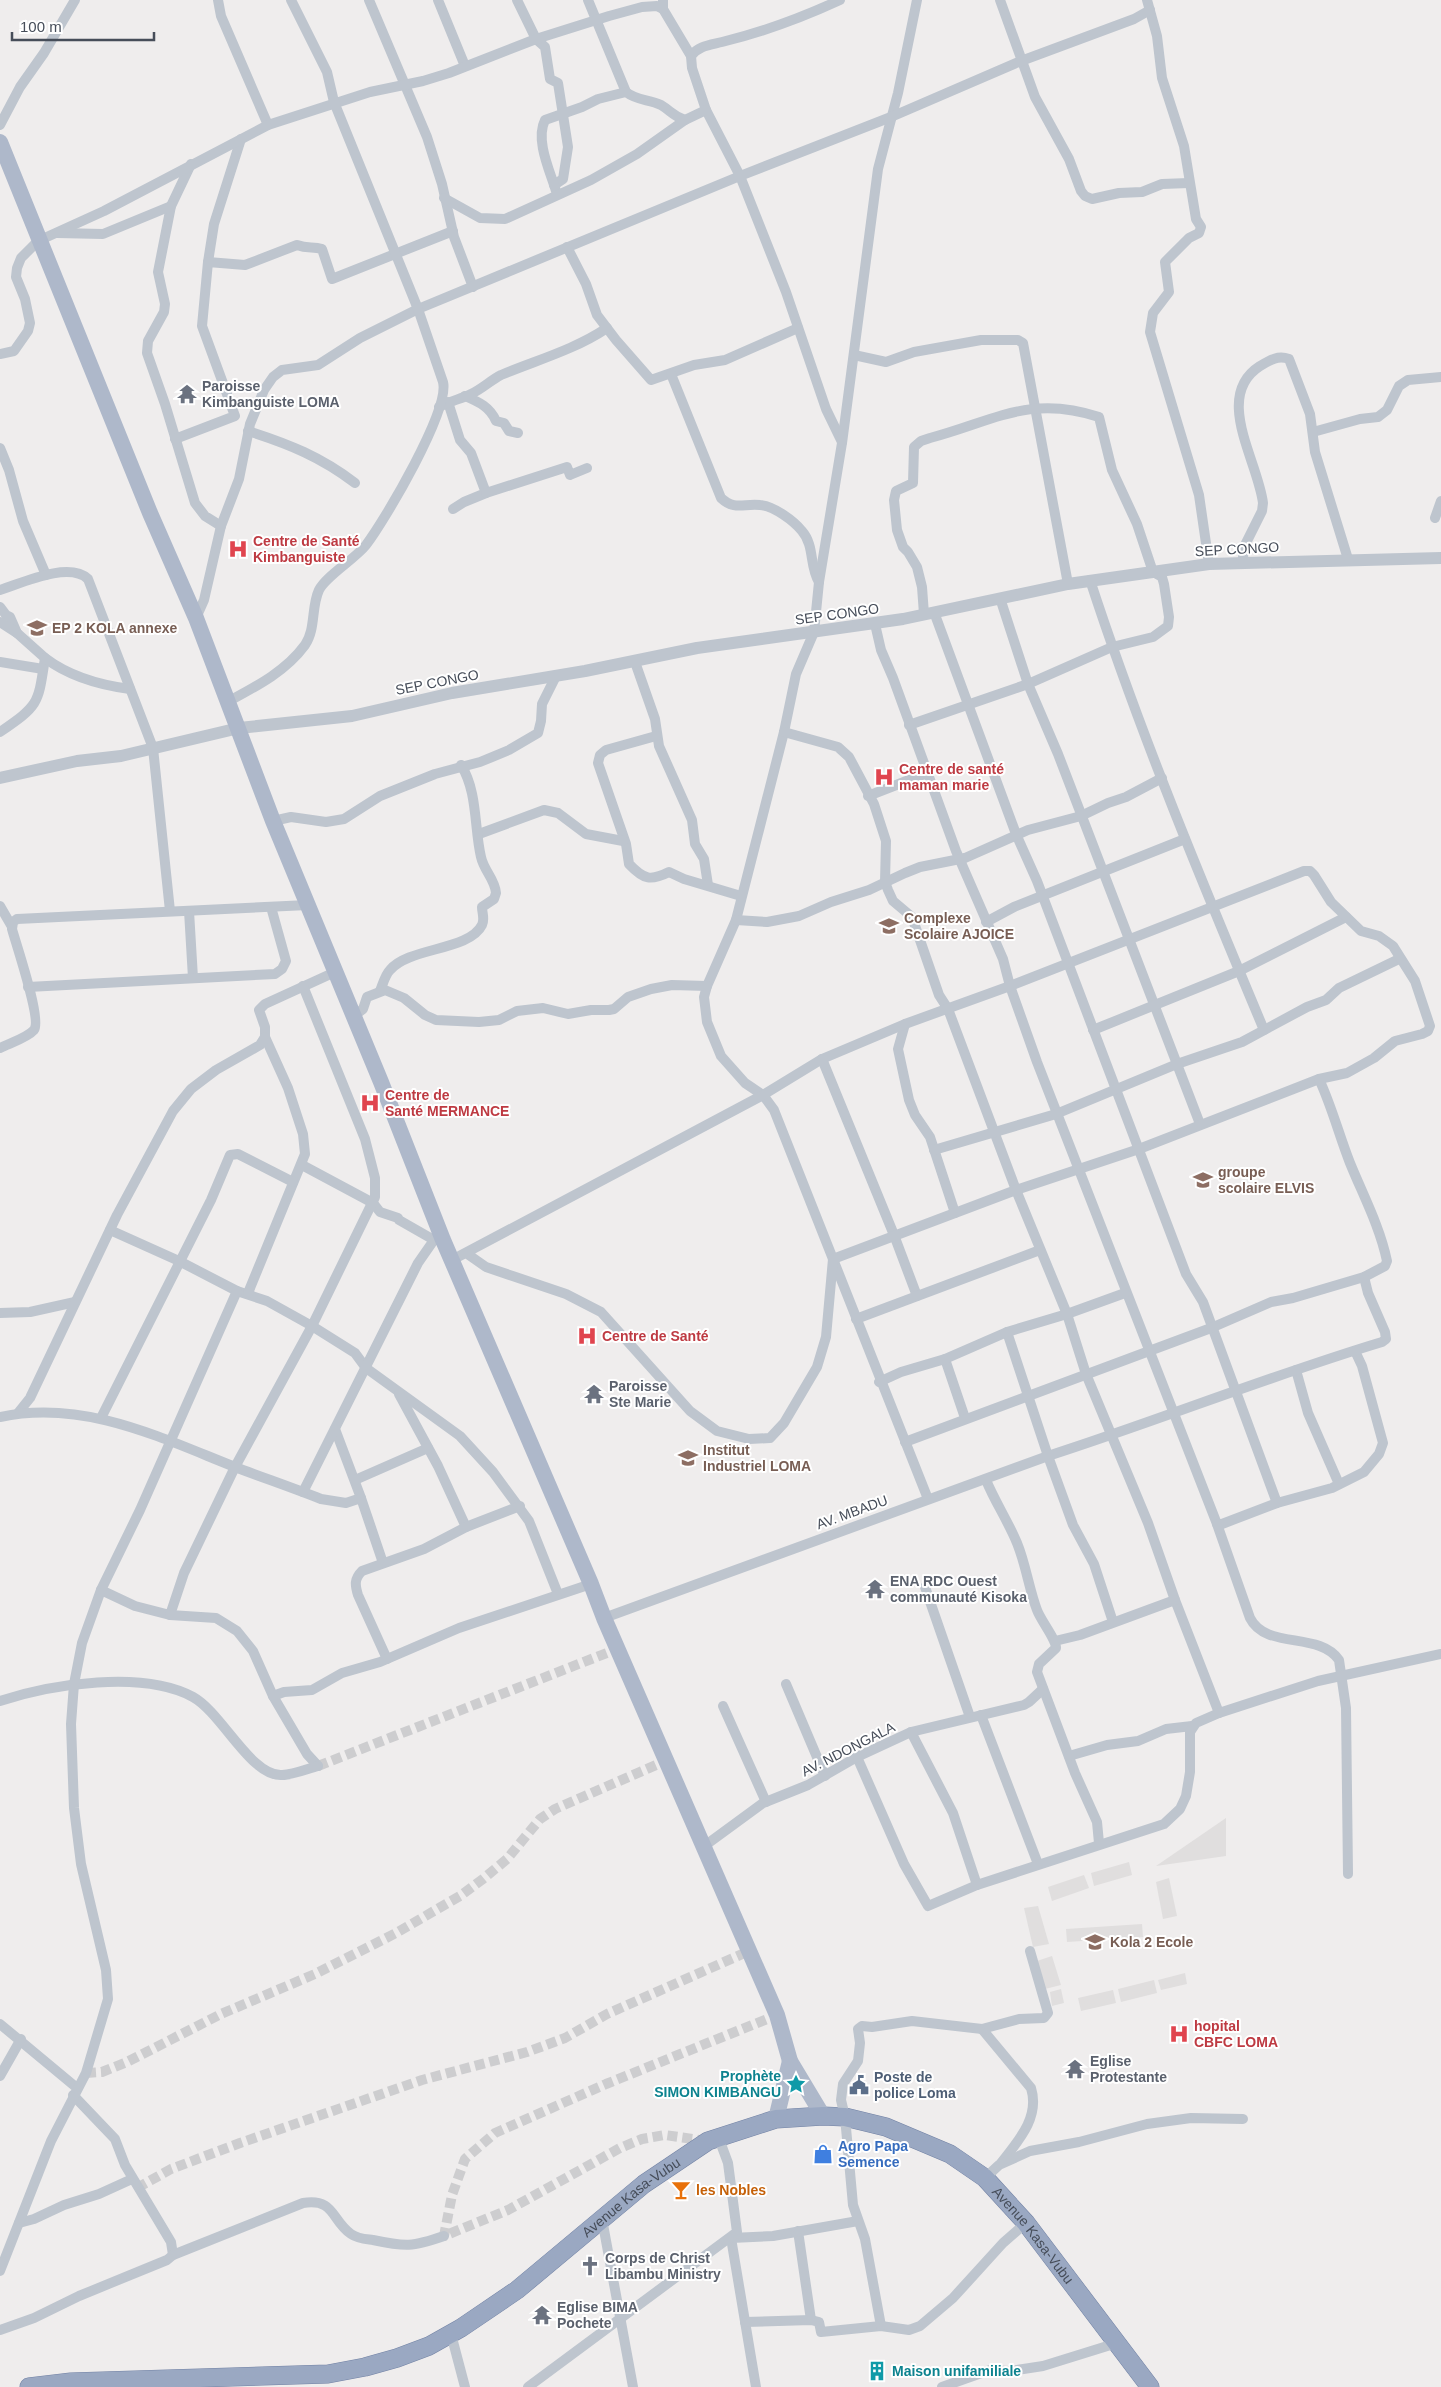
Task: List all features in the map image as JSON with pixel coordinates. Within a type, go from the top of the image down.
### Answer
[{"type":"highway","name":"Avenue Kasa-Vubu","points":[[29,2387],[71,2382],[144,2384],[328,2374],[365,2367],[397,2358],[428,2346],[451,2334],[517,2290],[669,2165],[718,2136],[776,2119],[823,2116],[845,2117],[886,2127],[941,2150],[985,2178],[1026,2223],[1150,2387]]},
{"type":"main road","points":[[0,142],[38,241],[196,618],[240,728],[274,821],[354,1016],[439,1240],[459,1257],[604,1618],[702,1847],[777,2015],[790,2062],[823,2116]]},
{"type":"main road","points":[[776,2119],[790,2062]]},
{"type":"street","points":[[0,126],[20,87],[44,53],[75,0]]},
{"type":"street","points":[[218,0],[221,16],[268,125]]},
{"type":"street","points":[[291,0],[327,72],[334,102],[418,309],[444,386],[444,405],[460,440],[471,454],[486,493]]},
{"type":"street","points":[[369,0],[427,137],[438,169],[453,231],[473,287]]},
{"type":"street","points":[[438,0],[465,66]]},
{"type":"street","points":[[517,0],[536,39],[545,47],[550,79],[558,83],[568,147],[563,179],[554,185]]},
{"type":"street","points":[[588,0],[626,92],[638,99],[661,105],[672,115],[685,120]]},
{"type":"street","points":[[691,56],[701,47],[762,32],[806,16],[840,0]]},
{"type":"street","points":[[916,0],[898,93],[878,169],[842,443],[819,582],[814,632],[796,674],[784,732],[736,920],[706,986],[704,1011],[709,1029],[721,1056],[745,1083],[763,1095],[774,1110],[928,1500]]},
{"type":"street","points":[[1000,0],[1035,97],[1069,159],[1084,196],[1092,199],[1119,193],[1142,192],[1162,184],[1189,183]]},
{"type":"street","points":[[0,354],[14,351],[28,331],[28,314],[16,277],[21,258],[38,241],[104,211],[268,125],[334,102],[404,83],[423,81],[536,39],[642,7],[663,5],[691,56],[692,68],[706,110],[740,176],[798,328],[826,409],[842,443]]},
{"type":"street","points":[[196,618],[204,600],[221,526],[239,479],[248,432],[257,403],[273,377],[282,370],[318,364],[360,338],[418,309],[740,176],[1134,18],[1148,5],[1157,36],[1162,78],[1184,146],[1189,183],[1201,231],[1189,238],[1165,262],[1169,292],[1153,313],[1150,332],[1199,495],[1209,564]]},
{"type":"street","points":[[558,197],[541,138],[545,120],[582,108],[598,99],[626,92]]},
{"type":"street","points":[[444,198],[480,218],[505,219],[558,197],[637,154],[685,120],[706,110]]},
{"type":"street","points":[[175,439],[235,416],[202,326],[208,262],[214,224],[241,139]]},
{"type":"street","points":[[191,164],[171,206],[158,272],[165,304],[164,312],[148,341],[147,353],[195,503],[205,516],[221,526]]},
{"type":"street","points":[[56,233],[103,234],[171,206]]},
{"type":"street","points":[[208,262],[244,265],[297,245],[308,249],[316,247],[322,249],[332,279],[453,231]]},
{"type":"street","points":[[568,247],[586,284],[597,315],[647,378],[651,380],[657,380],[694,365],[725,360],[798,328]]},
{"type":"street","points":[[229,701],[267,681],[306,644],[320,589],[365,546],[383,519],[444,405],[480,389],[499,376],[555,356],[591,339],[607,328]]},
{"type":"street","points":[[854,355],[886,362],[914,352],[981,340],[1018,340],[1026,350],[1034,407],[1068,584]]},
{"type":"street","points":[[1242,563],[1245,545],[1262,511],[1263,503],[1238,405],[1240,390],[1253,370],[1276,358],[1289,359],[1310,414],[1315,452],[1348,559]]},
{"type":"street","points":[[671,374],[721,498],[734,506],[762,505],[791,521],[807,539],[814,573],[819,582]]},
{"type":"street","points":[[1313,432],[1360,419],[1378,417],[1387,410],[1399,386],[1408,380],[1441,377]]},
{"type":"street","points":[[465,396],[481,403],[492,412],[496,421],[504,424],[509,431],[518,433]]},
{"type":"street","points":[[909,725],[970,706],[1028,684],[1112,646],[1153,637],[1168,626],[1169,617],[1162,577],[1153,572],[1137,524],[1112,470],[1099,417],[1055,407],[1034,407],[996,416],[921,442],[914,448],[913,484],[896,491],[894,516],[900,541],[912,557],[922,583],[929,613],[970,706],[1016,834],[1042,896],[1186,1274],[1202,1302],[1277,1503]]},
{"type":"street","points":[[248,432],[285,442],[311,454],[355,483]]},
{"type":"street","points":[[0,448],[23,521],[46,575]]},
{"type":"street","points":[[453,509],[486,493],[567,467],[570,475],[587,468]]},
{"type":"street","points":[[1435,518],[1441,501]]},
{"type":"street","name":"SEP CONGO","points":[[0,778],[53,766],[121,756],[240,728],[352,716],[452,693],[635,662],[697,648],[874,624],[1090,580],[1209,564],[1441,558]]},
{"type":"street","points":[[0,590],[46,575],[71,571],[78,572],[88,579],[153,748],[170,911]]},
{"type":"street","points":[[1090,580],[1112,646],[1185,839],[1214,905],[1264,1030]]},
{"type":"street","points":[[1000,598],[1028,684],[1200,1124]]},
{"type":"street","points":[[0,607],[10,617],[17,633]]},
{"type":"street","points":[[0,622],[17,633],[44,664],[39,697],[28,713],[0,732]]},
{"type":"street","points":[[874,624],[881,650],[959,860],[1003,959],[1010,986],[1056,1114],[1217,1524],[1253,1625],[1269,1634],[1316,1646],[1332,1653],[1339,1660],[1347,1743],[1348,1874]]},
{"type":"street","points":[[0,662],[44,664],[100,686],[130,689]]},
{"type":"street","points":[[635,662],[655,719],[656,736],[689,809],[695,844],[704,859],[708,885]]},
{"type":"street","points":[[274,821],[291,816],[326,822],[344,819],[380,796],[435,774],[480,762],[509,750],[538,733],[542,721],[542,704],[556,676]]},
{"type":"street","points":[[784,732],[838,747],[849,757],[868,796],[874,804],[886,841],[886,882],[893,900],[912,917],[939,995],[948,1009],[1016,1190],[1067,1314],[1086,1374],[1148,1523],[1175,1600],[1219,1713]]},
{"type":"street","points":[[656,736],[606,750],[600,755],[598,763],[622,832],[623,841],[626,844],[629,864],[649,878],[659,878],[669,872],[684,879],[741,896]]},
{"type":"street","points":[[380,991],[389,970],[395,965],[418,954],[455,944],[482,927],[484,917],[482,907],[494,899],[496,894],[492,878],[481,857],[479,834],[470,787],[461,766]]},
{"type":"street","points":[[868,796],[927,773]]},
{"type":"street","points":[[736,920],[784,921],[870,890],[920,867],[959,860],[983,852],[1016,834],[1081,816],[1126,797],[1162,778]]},
{"type":"street","points":[[479,834],[544,810],[558,813],[586,834],[623,841]]},
{"type":"street","points":[[986,922],[1014,907],[1185,839]]},
{"type":"street","points":[[459,1257],[763,1095],[822,1060],[905,1024],[1068,964],[1128,938],[1304,871],[1310,871],[1314,875],[1330,902],[1361,931],[1386,940],[1393,946],[1415,981],[1424,1003],[1430,1026],[1428,1031],[1395,1041],[1374,1058],[1346,1073],[1319,1079],[1139,1149],[1016,1190],[833,1259]]},
{"type":"street","points":[[0,906],[11,925],[28,987],[36,1028],[0,1048]]},
{"type":"street","points":[[11,925],[17,919],[29,917],[308,906]]},
{"type":"street","points":[[28,987],[263,976],[282,970],[286,961],[285,951],[271,907]]},
{"type":"street","points":[[189,911],[193,978]]},
{"type":"street","points":[[1093,1030],[1239,970],[1346,917]]},
{"type":"street","points":[[934,1150],[1056,1114],[1114,1088],[1242,1042],[1326,1000],[1339,988],[1399,958]]},
{"type":"street","points":[[248,1293],[305,1154],[303,1134],[288,1088],[265,1037],[265,1027],[259,1012],[260,1008],[335,972]]},
{"type":"street","points":[[354,1016],[363,1009],[367,997],[385,990],[404,998],[425,1015],[436,1020],[479,1022],[499,1020],[517,1012],[543,1008],[568,1014],[591,1010],[609,1010],[614,1009],[628,997],[651,988],[672,985],[706,986]]},
{"type":"street","points":[[170,1614],[184,1573],[235,1467],[312,1326],[373,1203],[377,1190],[365,1139],[303,986]]},
{"type":"street","points":[[905,1024],[898,1049],[909,1100],[915,1115],[930,1137],[955,1213]]},
{"type":"street","points":[[18,1413],[30,1398],[110,1230],[173,1110],[191,1089],[216,1070],[260,1045],[265,1037]]},
{"type":"street","points":[[822,1060],[894,1235],[916,1296]]},
{"type":"street","points":[[905,1442],[965,1418],[1149,1352],[1271,1302],[1293,1298],[1364,1277],[1385,1266],[1387,1258],[1363,1192],[1346,1153],[1336,1116],[1319,1079]]},
{"type":"street","points":[[101,1418],[232,1154],[238,1154],[294,1182]]},
{"type":"street","points":[[302,1165],[373,1203],[380,1212],[398,1218],[439,1240],[418,1263],[303,1492]]},
{"type":"street","points":[[110,1230],[179,1261],[237,1291],[248,1293],[312,1326],[355,1353],[366,1368],[460,1436],[520,1506],[529,1520],[558,1594]]},
{"type":"street","points":[[856,1319],[1040,1250]]},
{"type":"street","points":[[459,1257],[563,1292],[601,1312],[702,1422],[717,1431],[761,1440],[776,1434],[817,1367],[826,1337],[833,1259]]},
{"type":"street","name":"AV. MBADU","points":[[604,1618],[1048,1456],[1112,1436],[1296,1370],[1382,1342],[1386,1336],[1364,1277]]},
{"type":"street","points":[[0,2271],[52,2141],[75,2091],[86,2073],[108,1999],[108,1985],[81,1864],[74,1808],[71,1724],[74,1684],[82,1643],[101,1590],[140,1510],[169,1440],[237,1291]]},
{"type":"street","points":[[880,1382],[901,1372],[945,1359],[1007,1332],[1067,1314],[1125,1293]]},
{"type":"street","points":[[0,1313],[30,1312],[75,1302]]},
{"type":"street","points":[[1007,1332],[1073,1525],[1094,1564],[1113,1622]]},
{"type":"street","points":[[1217,1524],[1222,1524],[1277,1503],[1327,1490],[1364,1472],[1379,1454],[1383,1445],[1362,1366],[1355,1350]]},
{"type":"street","points":[[945,1359],[965,1418]]},
{"type":"street","points":[[1296,1370],[1308,1413],[1339,1484]]},
{"type":"street","points":[[398,1391],[428,1448],[466,1528]]},
{"type":"street","points":[[0,1417],[18,1413],[48,1411],[101,1418],[169,1440],[321,1499],[346,1503],[361,1498]]},
{"type":"street","points":[[335,1429],[355,1480],[383,1563]]},
{"type":"street","points":[[355,1480],[428,1448]]},
{"type":"street","points":[[986,1480],[1017,1543],[1044,1628],[1055,1641],[1056,1648],[1037,1667],[1043,1689],[1097,1822],[1100,1843]]},
{"type":"street","points":[[387,1659],[355,1587],[357,1576],[362,1571],[424,1549],[466,1528],[520,1506]]},
{"type":"street","points":[[273,1696],[284,1692],[312,1690],[342,1673],[387,1659],[459,1628],[591,1584]]},
{"type":"street","points":[[925,1588],[1038,1864]]},
{"type":"street","points":[[0,1701],[22,1694],[74,1684],[158,1685],[192,1697],[208,1707],[250,1760],[271,1774],[281,1776],[318,1766],[307,1754],[273,1696],[253,1652],[237,1631],[216,1618],[170,1614],[135,1606],[101,1590]]},
{"type":"street","points":[[1055,1641],[1080,1635],[1175,1600]]},
{"type":"street","points":[[1069,1756],[1107,1745],[1138,1741],[1175,1727],[1192,1726],[1219,1713],[1318,1681],[1441,1654]]},
{"type":"street","points":[[786,1684],[825,1776]]},
{"type":"street","name":"AV. NDONGALA","points":[[702,1847],[766,1802],[825,1776],[857,1756],[911,1732],[1029,1702],[1043,1689]]},
{"type":"street","points":[[724,1706],[766,1802]]},
{"type":"street","points":[[857,1756],[904,1864],[928,1906],[977,1885],[1100,1843],[1164,1824],[1180,1809],[1188,1786],[1192,1726]]},
{"type":"street","points":[[911,1732],[953,1813],[977,1885]]},
{"type":"street","points":[[881,2326],[865,2238],[852,2205],[845,2117],[842,2106],[841,2090],[858,2062],[860,2043],[858,2029],[860,2026],[912,2020],[982,2029],[1020,2019],[1047,2016],[1048,2013],[1030,1951]]},
{"type":"street","points":[[0,2024],[20,2039],[75,2091],[115,2139],[121,2157],[132,2179],[171,2242],[173,2254]]},
{"type":"street","points":[[982,2029],[1031,2088],[1034,2104],[1023,2135],[999,2165],[985,2178]]},
{"type":"street","points":[[0,2076],[20,2039]]},
{"type":"street","points":[[999,2165],[1030,2150],[1080,2142],[1147,2124],[1191,2118],[1243,2119]]},
{"type":"street","points":[[528,2387],[737,2232],[728,2163],[718,2136]]},
{"type":"street","points":[[19,2223],[34,2219],[64,2205],[99,2194],[132,2179]]},
{"type":"street","points":[[0,2330],[34,2318],[79,2296],[167,2260],[173,2254],[303,2204],[314,2202],[326,2205],[349,2232],[360,2238],[406,2246],[444,2236]]},
{"type":"street","points":[[602,2219],[633,2387]]},
{"type":"street","points":[[731,2238],[773,2236],[858,2220]]},
{"type":"street","points":[[746,2322],[811,2320],[819,2322],[821,2332],[881,2326],[898,2330],[920,2326],[953,2298],[1004,2243],[1026,2223]]},
{"type":"street","points":[[798,2231],[811,2320]]},
{"type":"street","points":[[731,2238],[756,2387]]},
{"type":"street","points":[[451,2334],[464,2387]]},
{"type":"street","points":[[942,2387],[990,2370],[1010,2371],[1043,2366],[1117,2343]]},
{"type":"shaded area","points":[[1226,1818],[1226,1856],[1156,1866]]},
{"type":"shaded area","points":[[1129,1862],[1132,1875],[1094,1886],[1091,1873]]},
{"type":"shaded area","points":[[1084,1875],[1089,1888],[1052,1901],[1048,1887]]},
{"type":"shaded area","points":[[1169,1878],[1177,1916],[1163,1919],[1156,1882]]},
{"type":"shaded area","points":[[1038,1906],[1049,1944],[1033,1947],[1024,1908]]},
{"type":"shaded area","points":[[1142,1924],[1143,1937],[1067,1942],[1066,1929]]},
{"type":"shaded area","points":[[1052,1956],[1061,1985],[1045,1989],[1037,1961]]},
{"type":"shaded area","points":[[1185,1973],[1187,1984],[1161,1990],[1158,1980]]},
{"type":"shaded area","points":[[1154,1980],[1157,1993],[1121,2002],[1118,1989]]},
{"type":"shaded area","points":[[1061,1989],[1064,2003],[1052,2006],[1050,1992]]},
{"type":"shaded area","points":[[1113,1990],[1116,2003],[1081,2011],[1078,1998]]},
{"type":"tunnel","points":[[318,1766],[617,1649]]},
{"type":"tunnel","points":[[86,2073],[102,2072],[127,2062],[221,2014],[315,1974],[396,1933],[460,1896],[483,1879],[507,1859],[540,1819],[555,1809],[665,1761]]},
{"type":"tunnel","points":[[137,2188],[171,2169],[240,2143],[422,2080],[527,2052],[565,2038],[607,2014],[749,1951]]},
{"type":"tunnel","points":[[707,2141],[665,2135],[642,2139],[620,2148],[508,2210],[444,2236],[452,2195],[465,2159],[495,2133],[606,2084],[777,2015]]},
{"type":"place","name":"Paroisse Kimbanguiste LOMA","points":[[187,394]]},
{"type":"place","name":"Centre de Santé Kimbanguiste","points":[[238,549]]},
{"type":"place","name":"EP 2 KOLA annexe","points":[[37,628]]},
{"type":"place","name":"Centre de santé maman marie","points":[[884,777]]},
{"type":"place","name":"Complexe Scolaire AJOICE","points":[[889,926]]},
{"type":"place","name":"Centre de Santé MERMANCE","points":[[370,1103]]},
{"type":"place","name":"groupe scolaire ELVIS","points":[[1203,1180]]},
{"type":"place","name":"Centre de Santé","points":[[587,1336]]},
{"type":"place","name":"Paroisse Ste Marie","points":[[594,1394]]},
{"type":"place","name":"Institut Industriel LOMA","points":[[688,1458]]},
{"type":"place","name":"ENA RDC Ouest communauté Kisoka","points":[[875,1589]]},
{"type":"place","name":"Kola 2 Ecole","points":[[1095,1942]]},
{"type":"place","name":"hopital CBFC LOMA","points":[[1179,2034]]},
{"type":"place","name":"Eglise Protestante","points":[[1075,2069]]},
{"type":"place","name":"Prophète SIMON KIMBANGU","points":[[796,2084]]},
{"type":"place","name":"Poste de police Loma","points":[[859,2085]]},
{"type":"place","name":"Agro Papa Semence","points":[[823,2154]]},
{"type":"place","name":"les Nobles","points":[[681,2190]]},
{"type":"place","name":"Corps de Christ Libambu Ministry","points":[[590,2266]]},
{"type":"place","name":"Eglise BIMA Pochete","points":[[542,2315]]},
{"type":"place","name":"Maison unifamiliale","points":[[877,2371]]}]
